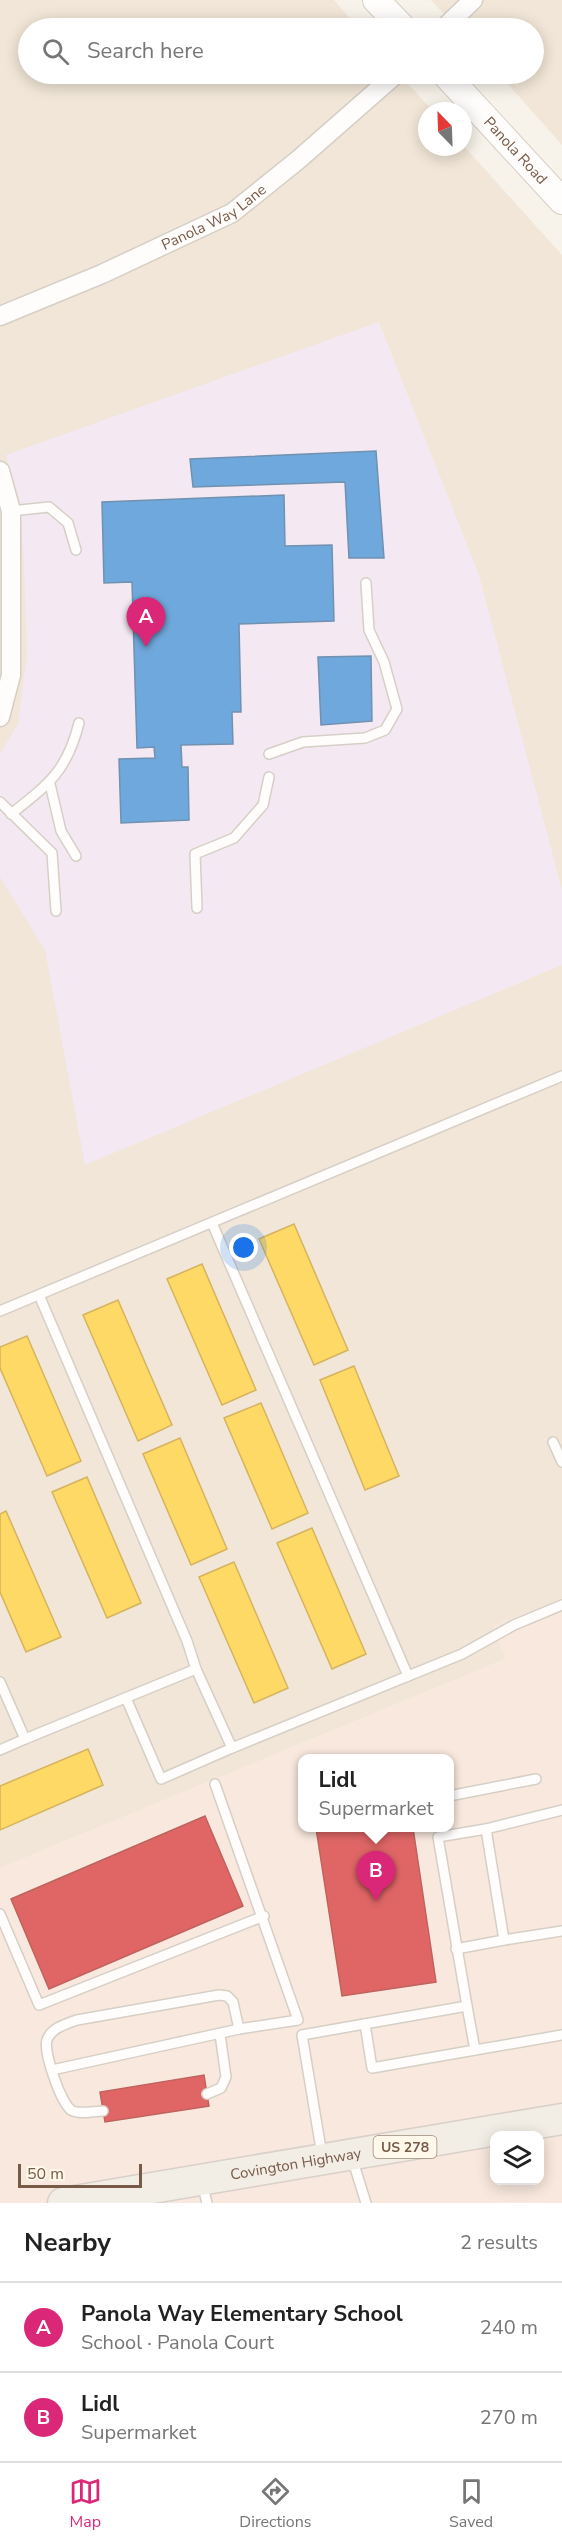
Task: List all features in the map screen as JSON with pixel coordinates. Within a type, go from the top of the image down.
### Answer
[{"type":"main road","points":[[376,0],[393,18]]},
{"type":"main road","name":"Panola Road","points":[[454,84],[562,201]]},
{"type":"main road","name":"Covington Highway","points":[[63,2203],[204,2192],[338,2158],[562,2119]]},
{"type":"street","points":[[454,18],[473,0]]},
{"type":"street","name":"Panola Way Lane","points":[[0,316],[102,274],[232,213],[298,160],[385,84]]},
{"type":"street","points":[[0,471],[11,511],[11,675],[0,717]]},
{"type":"lane","points":[[11,511],[49,507],[68,523],[76,550]]},
{"type":"lane","points":[[269,754],[303,742],[365,738],[385,730],[397,709],[384,662],[369,630],[366,583]]},
{"type":"lane","points":[[11,814],[50,784],[72,752],[79,723]]},
{"type":"lane","points":[[196,908],[195,854],[234,838],[263,805],[269,777]]},
{"type":"lane","points":[[50,784],[61,831],[76,856]]},
{"type":"lane","points":[[0,802],[52,854],[56,911]]},
{"type":"lane","points":[[0,1311],[562,1076]]},
{"type":"lane","points":[[212,1223],[408,1676]]},
{"type":"lane","points":[[39,1295],[187,1641],[196,1669],[232,1748]]},
{"type":"lane","points":[[553,1442],[562,1462]]},
{"type":"lane","points":[[126,1698],[160,1779],[462,1654],[514,1625],[562,1605]]},
{"type":"lane","points":[[0,1750],[196,1669]]},
{"type":"lane","points":[[0,1682],[25,1739]]},
{"type":"lane","points":[[454,1795],[536,1779]]},
{"type":"lane","points":[[52,2070],[239,2029],[298,2020],[264,1916],[215,1784]]},
{"type":"lane","points":[[454,1831],[486,1829],[562,1810]]},
{"type":"lane","points":[[486,1829],[504,1940]]},
{"type":"lane","points":[[437,1832],[475,2050]]},
{"type":"lane","points":[[0,1914],[39,2005],[264,1916]]},
{"type":"lane","points":[[456,1949],[562,1931]]},
{"type":"lane","points":[[104,2111],[71,2111],[64,2102],[46,2051],[47,2039],[57,2028],[77,2020],[157,2005],[227,1996],[233,2002],[239,2029]]},
{"type":"lane","points":[[366,2203],[338,2158],[302,2036],[466,2006]]},
{"type":"lane","points":[[365,2024],[372,2068],[562,2035]]},
{"type":"lane","points":[[207,2094],[221,2088],[226,2078],[220,2034]]},
{"type":"shaded area","points":[[0,0],[334,0],[349,18],[18,18],[18,84],[408,84],[425,102],[418,102],[418,156],[472,155],[562,255],[562,1600],[505,1659],[0,1868]]},
{"type":"shaded area","points":[[431,0],[562,0],[562,145],[508,84],[544,84],[544,18],[448,18]]},
{"type":"shaded area","points":[[379,322],[479,575],[562,890],[562,965],[85,1165],[45,950],[0,877],[0,754],[18,724],[27,655],[19,497],[6,455]]},
{"type":"shaded area","points":[[562,1598],[562,2203],[0,2203],[0,1868],[505,1659],[493,1626]]},
{"type":"building: Homes","points":[[294,1224],[348,1350],[314,1365],[259,1239]]},
{"type":"building: Homes","points":[[202,1264],[256,1390],[222,1405],[167,1279]]},
{"type":"building: Homes","points":[[118,1300],[172,1425],[138,1441],[83,1315]]},
{"type":"building: Homes","points":[[27,1336],[81,1461],[47,1476],[0,1368],[0,1347]]},
{"type":"building: Homes","points":[[354,1366],[399,1476],[365,1490],[320,1380]]},
{"type":"building: Homes","points":[[261,1403],[308,1513],[272,1529],[224,1418]]},
{"type":"building: Homes","points":[[180,1438],[227,1549],[191,1565],[143,1454]]},
{"type":"building: Homes","points":[[87,1477],[141,1603],[107,1618],[52,1492]]},
{"type":"building: Homes","points":[[6,1511],[61,1637],[26,1652],[0,1592],[0,1514]]},
{"type":"building: Homes","points":[[312,1528],[366,1654],[332,1669],[277,1543]]},
{"type":"building: Homes","points":[[234,1562],[288,1688],[254,1703],[199,1577]]},
{"type":"building: Homes","points":[[88,1749],[103,1785],[0,1830],[0,1786]]},
{"type":"building: Shops","points":[[205,1816],[243,1906],[49,1989],[11,1899]]},
{"type":"building: Shops","points":[[317,1832],[414,1832],[436,1982],[342,1996]]},
{"type":"building: Shops","points":[[204,2075],[209,2106],[105,2122],[100,2092]]},
{"type":"building: Schools","points":[[376,451],[384,558],[349,558],[345,482],[193,487],[190,459]]},
{"type":"building: Schools","points":[[284,495],[285,546],[332,545],[334,621],[239,624],[241,712],[232,712],[233,744],[181,745],[182,767],[188,767],[189,820],[121,823],[119,759],[155,758],[154,747],[137,748],[132,582],[104,583],[102,502]]},
{"type":"building: Schools","points":[[371,656],[372,721],[321,725],[318,657]]},
{"type":"place","name":"Panola Way Elementary School","points":[[146,647]]},
{"type":"place","name":"Lidl","points":[[376,1901]]}]
